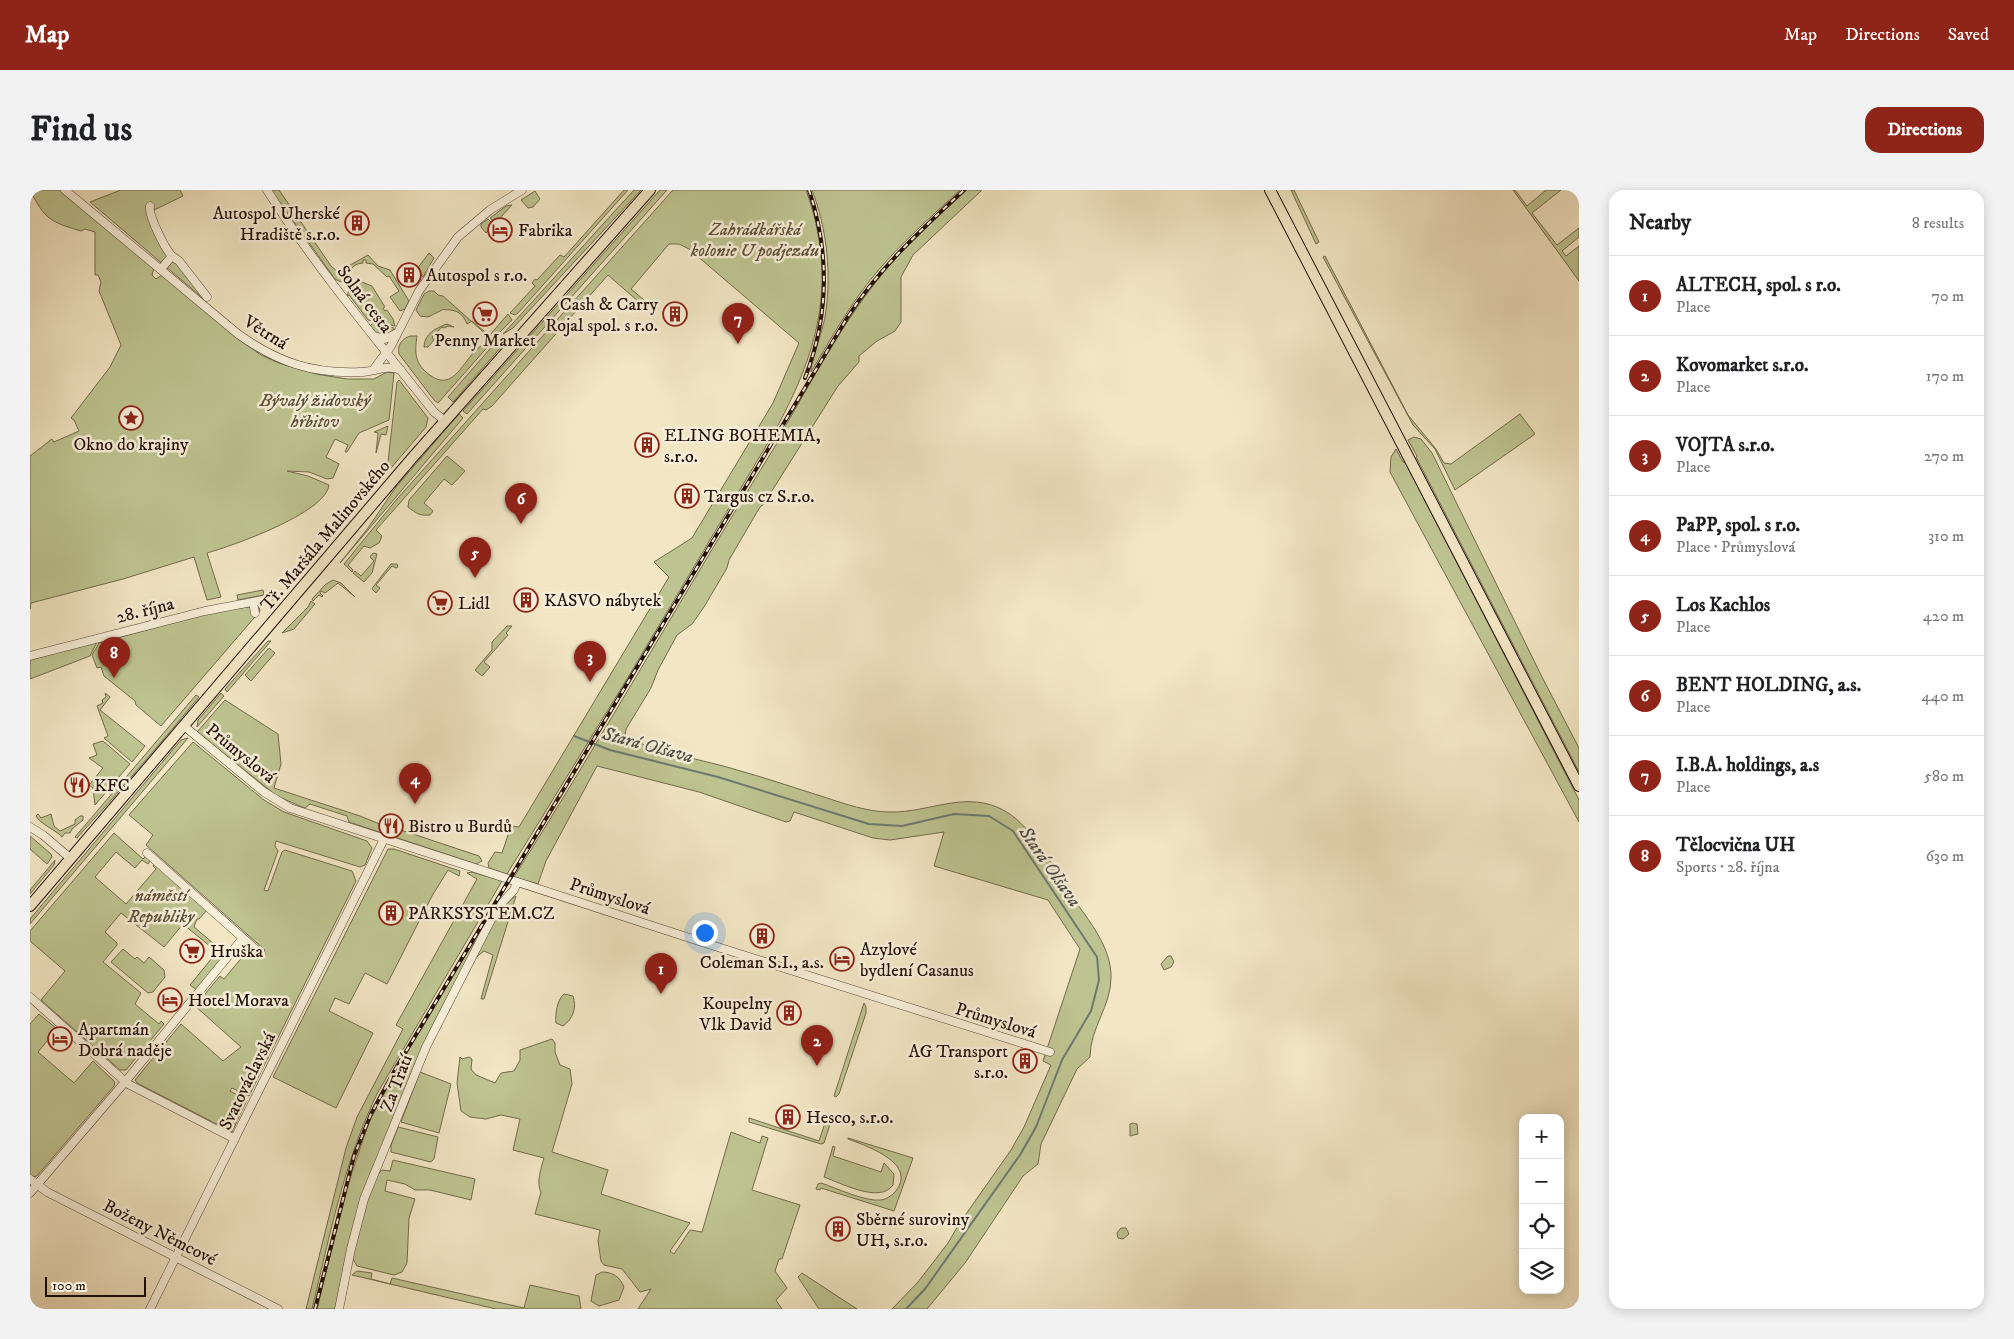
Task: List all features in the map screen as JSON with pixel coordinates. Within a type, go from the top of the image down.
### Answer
[{"type":"main road","name":"Tř. Maršála Malinovského","points":[[30,906],[445,421],[650,190]]},
{"type":"main road","points":[[1270,190],[1579,786]]},
{"type":"street","name":"Větrná","points":[[66,190],[238,334],[277,358],[316,370],[361,372],[390,367],[401,370]]},
{"type":"street","name":"Solná cesta","points":[[267,190],[305,245],[387,353],[434,412],[445,421]]},
{"type":"street","points":[[374,369],[387,353],[419,291],[458,237],[490,210],[522,190]]},
{"type":"street","points":[[150,206],[151,216],[167,250],[179,261],[207,297]]},
{"type":"street","points":[[161,269],[172,256]]},
{"type":"street","points":[[374,336],[387,339],[398,331]]},
{"type":"street","name":"28. října","points":[[30,656],[205,611],[268,598]]},
{"type":"street","points":[[253,602],[255,613]]},
{"type":"street","name":"Průmyslová","points":[[184,726],[280,804],[517,882],[1050,1052]]},
{"type":"street","points":[[30,827],[43,835],[70,858]]},
{"type":"street","name":"Svatováclavská","points":[[150,1309],[384,839]]},
{"type":"street","points":[[147,853],[261,954]]},
{"type":"street","name":"Za Tratí","points":[[339,1309],[361,1209],[422,1058],[486,930],[499,906],[514,890],[517,882]]},
{"type":"street","points":[[30,1193],[126,1082],[243,938]]},
{"type":"street","points":[[30,997],[126,1082],[235,1139]]},
{"type":"street","name":"Boženy Němcové","points":[[30,1179],[47,1192],[278,1309]]},
{"type":"green space","name":"Bývalý židovský hřbitov","points":[[30,190],[60,190],[154,268],[152,275],[156,279],[162,275],[241,341],[261,355],[279,363],[316,374],[347,379],[374,379],[387,372],[394,373],[389,420],[359,433],[347,452],[345,452],[348,445],[335,439],[326,457],[339,464],[333,478],[327,479],[309,472],[287,471],[308,476],[329,485],[324,496],[296,517],[276,527],[207,553],[221,597],[207,600],[194,557],[123,579],[31,603],[30,609],[30,456],[52,439],[54,442],[79,431],[74,420],[71,418],[110,367],[121,345],[99,291],[101,282],[98,275],[95,275],[95,232],[85,229],[81,231],[56,222],[40,208]]},
{"type":"green space","points":[[121,190],[180,190],[183,196],[152,211],[150,205],[146,211],[167,254],[179,263],[205,300],[90,202]]},
{"type":"green space","points":[[271,190],[279,190],[331,266],[338,272],[368,255],[378,266],[390,270],[409,301],[405,309],[400,311],[390,297],[399,291],[389,276],[387,277],[373,264],[366,263],[366,260],[353,267],[345,280],[341,282],[335,279]]},
{"type":"green space","points":[[624,190],[628,190],[518,313],[515,315],[510,313],[535,286],[532,283],[535,279],[537,280],[560,255],[564,257]]},
{"type":"green space","points":[[634,190],[641,190],[513,328],[503,334]]},
{"type":"green space","points":[[660,190],[667,190],[467,414],[463,411]]},
{"type":"green space","name":"Zahrádkářská kolonie U podjezdu","points":[[673,190],[806,190],[816,224],[821,256],[822,287],[819,317],[812,346],[788,406],[772,436],[627,679],[507,874],[489,868],[488,863],[495,852],[502,853],[511,826],[519,827],[669,577],[654,562],[692,538],[773,403],[799,343],[689,249],[679,244],[669,244],[631,289],[650,305],[647,309],[608,275],[492,406],[486,410],[483,409],[376,530],[382,536],[379,543],[370,548],[364,546],[348,565],[353,570],[352,572],[344,564],[397,499]]},
{"type":"green space","points":[[812,190],[960,190],[906,241],[876,273],[849,309],[811,372],[825,317],[828,285],[825,236]]},
{"type":"green space","points":[[967,190],[982,190],[913,255],[901,277],[901,322],[895,331],[877,341],[859,356],[859,362],[838,386],[757,512],[704,607],[692,624],[677,635],[658,670],[651,688],[626,729],[625,735],[633,740],[661,750],[748,773],[865,809],[882,812],[905,811],[962,802],[991,805],[1005,811],[1025,827],[1051,862],[1072,897],[1098,934],[1108,956],[1110,967],[1111,978],[1108,998],[1093,1036],[1090,1057],[1077,1069],[1041,1144],[1038,1164],[1023,1176],[965,1263],[927,1309],[892,1309],[918,1282],[948,1243],[959,1224],[1011,1150],[1024,1127],[1051,1065],[1043,1061],[1080,949],[1048,900],[934,866],[944,832],[890,840],[873,838],[794,812],[790,821],[786,822],[699,792],[597,766],[546,861],[538,884],[514,877],[779,440],[846,323],[895,259],[921,232]]},
{"type":"green space","points":[[1291,190],[1294,190],[1319,242],[1316,244]]},
{"type":"green space","points":[[1513,190],[1515,190],[1527,206],[1546,190],[1561,190],[1532,213],[1557,245],[1579,228],[1579,237],[1562,251],[1566,256],[1579,246],[1579,281]]},
{"type":"green space","points":[[535,191],[540,199],[533,207],[528,208],[521,200]]},
{"type":"green space","points":[[512,205],[486,233],[481,224],[488,219],[492,223],[494,221],[490,218],[506,206]]},
{"type":"green space","points":[[429,253],[434,258],[423,277],[417,269]]},
{"type":"green space","points":[[1325,256],[1408,415],[1436,449],[1444,463],[1451,464],[1520,414],[1535,434],[1455,490],[1435,449],[1413,425],[1323,257]]},
{"type":"green space","points":[[362,282],[372,286],[385,307],[383,308],[385,311],[387,310],[393,319],[395,326],[368,320],[349,295],[347,296],[350,288]]},
{"type":"green space","points":[[434,291],[438,295],[443,296],[471,321],[467,324],[464,317],[459,313],[444,309],[428,317],[420,316],[416,310],[424,294]]},
{"type":"green space","points":[[508,314],[512,320],[497,335],[489,336]]},
{"type":"green space","points":[[472,321],[485,332],[484,333]]},
{"type":"green space","points":[[373,323],[394,328],[387,336],[377,335],[370,326]]},
{"type":"green space","points":[[447,324],[454,327],[442,327],[432,337],[434,340],[428,347],[424,347],[428,335]]},
{"type":"green space","points":[[410,336],[417,336],[416,356],[422,368],[437,379],[446,380],[454,376],[482,345],[492,342],[438,403],[399,354],[401,343]]},
{"type":"green space","points":[[496,342],[502,343],[502,346],[453,402],[448,397]]},
{"type":"green space","points":[[399,380],[428,418],[426,427],[383,478],[391,465],[388,462],[397,382]]},
{"type":"green space","points":[[459,414],[463,418],[340,563],[368,528],[396,487]]},
{"type":"green space","points":[[388,426],[386,435],[381,434],[376,453],[378,433],[374,432]]},
{"type":"green space","points":[[1414,437],[1421,439],[1432,453],[1579,748],[1579,772],[1416,457],[1408,440]]},
{"type":"green space","points":[[1396,449],[1403,462],[1405,462],[1579,800],[1579,822],[1390,472],[1391,457]]},
{"type":"green space","points":[[447,456],[465,471],[452,485],[444,479],[424,503],[433,511],[430,515],[420,514],[408,507],[409,500]]},
{"type":"green space","points":[[382,479],[369,494],[375,483]]},
{"type":"green space","points":[[373,553],[377,554],[372,573],[364,582],[353,573],[355,571],[361,576],[374,561],[370,557]]},
{"type":"green space","points":[[391,564],[397,564],[398,567],[392,566],[376,585],[380,588],[376,593],[372,589],[373,587]]},
{"type":"green space","points":[[333,580],[341,583],[355,597],[338,583],[325,593],[321,591],[320,593],[323,596],[319,595],[313,601],[312,599],[326,584]]},
{"type":"green space","points":[[263,590],[264,595],[238,600],[237,595]]},
{"type":"green space","points":[[311,601],[315,604],[294,629],[282,633],[308,607]]},
{"type":"green space","points":[[259,606],[260,611],[161,726],[136,705],[135,701],[104,676],[101,667],[97,668],[92,655],[99,643],[208,613],[247,607],[257,608]]},
{"type":"green space","points":[[507,626],[512,626],[506,633],[508,635],[484,662],[490,667],[482,676],[475,670],[492,650],[492,642]]},
{"type":"green space","points":[[268,641],[271,641],[227,692],[225,689]]},
{"type":"green space","points":[[97,642],[90,656],[30,679],[30,660]]},
{"type":"green space","points":[[269,648],[275,653],[251,681],[245,675]]},
{"type":"green space","points":[[105,693],[110,697],[100,710],[145,746],[132,762],[104,738],[108,736],[97,706],[103,703],[102,700],[106,697]]},
{"type":"green space","points":[[221,693],[224,696],[197,727],[198,720]]},
{"type":"green space","points":[[196,695],[199,697],[154,751],[77,838],[75,837]]},
{"type":"green space","points":[[225,700],[278,734],[281,764],[274,788],[360,816],[397,831],[398,829],[479,856],[482,861],[476,864],[349,822],[347,816],[310,804],[305,808],[277,796],[197,732]]},
{"type":"green space","points":[[188,738],[30,924],[30,919],[181,740]]},
{"type":"green space","points":[[103,741],[130,764],[95,805],[93,788],[89,785],[103,768],[89,758],[97,755],[93,744]]},
{"type":"green space","points":[[193,742],[264,800],[284,812],[367,841],[372,848],[365,865],[360,867],[276,841],[275,846],[278,851],[264,890],[268,891],[282,852],[285,850],[352,871],[356,881],[249,1096],[232,1088],[230,1091],[247,1100],[232,1132],[137,1083],[135,1080],[181,1024],[223,1061],[241,1047],[195,1006],[220,976],[224,979],[249,949],[259,957],[265,950],[146,845],[153,835],[129,815]]},
{"type":"green space","points":[[38,814],[41,818],[51,814],[54,826],[60,831],[75,824],[75,820],[80,816],[83,816],[83,820],[70,833],[65,833],[62,837],[38,819],[36,816]]},
{"type":"green space","name":"náměstí Republiky","points":[[114,833],[143,859],[147,855],[151,860],[148,864],[142,860],[135,868],[116,852],[95,877],[126,904],[156,869],[153,866],[155,863],[207,910],[197,919],[194,927],[220,949],[223,947],[227,951],[197,990],[190,985],[217,952],[183,924],[164,947],[121,913],[105,932],[117,945],[103,962],[141,993],[135,1004],[159,1024],[161,1021],[164,1024],[126,1070],[120,1070],[41,1000],[65,971],[30,941],[30,931]]},
{"type":"green space","points":[[30,836],[51,854],[52,857],[47,864],[30,849]]},
{"type":"green space","points":[[388,849],[394,849],[460,871],[459,876],[448,870],[432,896],[387,984],[365,973],[349,1004],[335,998],[329,1011],[373,1033],[336,1108],[273,1077]]},
{"type":"green space","points":[[55,860],[54,865],[30,894],[30,890]]},
{"type":"green space","points":[[472,872],[502,881],[378,1092],[366,1118],[339,1199],[312,1309],[306,1309],[346,1148],[357,1117],[403,1029],[396,1025],[477,879],[467,873]]},
{"type":"green space","points":[[516,896],[484,999],[481,999],[493,955],[484,951],[475,958],[498,915]]},
{"type":"green space","points":[[475,939],[470,954],[429,1032],[366,1186],[350,1239],[335,1309],[317,1309],[347,1187],[369,1122],[391,1079]]},
{"type":"green space","points":[[123,949],[135,959],[137,957],[144,963],[149,957],[164,970],[165,977],[153,992],[148,993],[111,962]]},
{"type":"green space","points":[[1168,956],[1171,956],[1174,962],[1171,967],[1164,970],[1161,964]]},
{"type":"green space","points":[[564,994],[573,996],[575,1005],[572,1017],[563,1026],[556,1023],[556,1016],[558,1003]]},
{"type":"green space","points":[[864,1003],[866,1013],[839,1094],[836,1097],[834,1096]]},
{"type":"green space","points":[[39,1014],[57,1029],[38,1052],[74,1083],[93,1061],[115,1082],[114,1086],[37,1176],[33,1177],[30,1175],[30,1024]]},
{"type":"green space","points":[[552,1039],[555,1043],[555,1052],[560,1065],[570,1069],[572,1084],[552,1152],[608,1170],[601,1194],[690,1223],[670,1251],[674,1254],[690,1230],[702,1232],[731,1132],[760,1143],[762,1136],[768,1138],[752,1190],[800,1205],[782,1259],[779,1259],[775,1271],[787,1288],[776,1300],[782,1309],[638,1309],[651,1289],[640,1292],[622,1269],[604,1265],[601,1261],[598,1241],[600,1230],[535,1214],[541,1192],[539,1180],[544,1158],[513,1150],[520,1119],[501,1115],[486,1119],[470,1117],[461,1111],[457,1083],[460,1057],[462,1059],[469,1057],[472,1059],[471,1069],[476,1075],[495,1083],[501,1073],[514,1071],[520,1060],[520,1050]]},
{"type":"green space","points":[[420,1072],[451,1084],[439,1133],[401,1122]]},
{"type":"green space","points":[[828,1114],[833,1115],[824,1143],[821,1144],[749,1122],[749,1118],[819,1141]]},
{"type":"green space","points":[[1130,1124],[1137,1124],[1138,1134],[1130,1136]]},
{"type":"green space","points":[[398,1127],[438,1137],[434,1159],[431,1162],[391,1152],[391,1145]]},
{"type":"green space","points":[[848,1138],[913,1158],[894,1211],[821,1188],[820,1190],[816,1189],[818,1184],[821,1183],[859,1197],[881,1200],[898,1189],[901,1177],[899,1169],[893,1162],[875,1150]]},
{"type":"green space","points":[[833,1146],[835,1147],[833,1156],[881,1172],[884,1163],[894,1174],[893,1185],[879,1193],[870,1192],[824,1177]]},
{"type":"green space","points":[[393,1160],[475,1179],[471,1200],[430,1190],[415,1190],[405,1184],[387,1180],[385,1191],[415,1199],[409,1218],[407,1263],[402,1272],[394,1275],[357,1266],[352,1257],[363,1209],[376,1176],[382,1170],[390,1171]]},
{"type":"green space","points":[[1121,1228],[1126,1228],[1129,1234],[1123,1239],[1118,1238],[1117,1233]]},
{"type":"green space","points":[[357,1271],[372,1273],[371,1279],[389,1284],[352,1275]]},
{"type":"green space","points":[[602,1272],[616,1276],[624,1287],[619,1300],[599,1306],[591,1301],[596,1275]]},
{"type":"green space","points":[[802,1273],[857,1309],[819,1309],[798,1277]]},
{"type":"green space","points":[[392,1278],[524,1308],[530,1285],[579,1296],[581,1309],[496,1309],[390,1284]]},
{"type":"waterway","name":"Stará Olšava","points":[[574,736],[610,750],[718,777],[869,824],[902,826],[954,814],[989,816],[1013,831],[1097,957],[1099,980],[1091,1011],[1062,1060],[1036,1127],[1020,1155],[925,1289],[906,1309]]},
{"type":"railway","points":[[805,378],[819,331],[824,284],[821,237],[809,190]]},
{"type":"railway","points":[[315,1309],[354,1156],[371,1114],[396,1068],[847,318],[887,266],[964,190]]},
{"type":"place","name":"Autospol Uherské Hradiště s.r.o.","points":[[357,223]]},
{"type":"place","name":"Fabrika","points":[[500,230]]},
{"type":"place","name":"Autospol s r.o.","points":[[409,275]]},
{"type":"place","name":"Penny Market","points":[[485,314]]},
{"type":"place","name":"Cash & Carry Rojal spol. s r.o.","points":[[675,314]]},
{"type":"place","name":"I.B.A. holdings, a.s","points":[[738,344]]},
{"type":"place","name":"Okno do krajiny","points":[[131,418]]},
{"type":"place","name":"ELING BOHEMIA, s.r.o.","points":[[647,445]]},
{"type":"place","name":"Targus cz S.r.o.","points":[[687,496]]},
{"type":"place","name":"BENT HOLDING, a.s.","points":[[521,524]]},
{"type":"place","name":"Los Kachlos","points":[[475,578]]},
{"type":"place","name":"KASVO nábytek","points":[[526,600]]},
{"type":"place","name":"Lidl","points":[[440,603]]},
{"type":"place","name":"Tělocvična UH","points":[[114,678]]},
{"type":"place","name":"VOJTA s.r.o.","points":[[590,682]]},
{"type":"place","name":"KFC","points":[[77,785]]},
{"type":"place","name":"PaPP, spol. s r.o.","points":[[415,804]]},
{"type":"place","name":"Bistro u Burdů","points":[[391,826]]},
{"type":"place","name":"PARKSYSTEM.CZ","points":[[391,913]]},
{"type":"place","name":"Coleman S.I., a.s.","points":[[762,936]]},
{"type":"place","name":"Hruška","points":[[192,951]]},
{"type":"place","name":"Azylové bydlení Casanus","points":[[842,959]]},
{"type":"place","name":"ALTECH, spol. s r.o.","points":[[661,994]]},
{"type":"place","name":"Hotel Morava","points":[[170,1000]]},
{"type":"place","name":"Koupelny Vlk David","points":[[789,1013]]},
{"type":"place","name":"Apartmán Dobrá naděje","points":[[60,1039]]},
{"type":"place","name":"AG Transport s.r.o.","points":[[1025,1061]]},
{"type":"place","name":"Kovomarket s.r.o.","points":[[817,1066]]},
{"type":"place","name":"Hesco, s.r.o.","points":[[788,1117]]},
{"type":"place","name":"Sběrné suroviny UH, s.r.o.","points":[[838,1229]]}]
